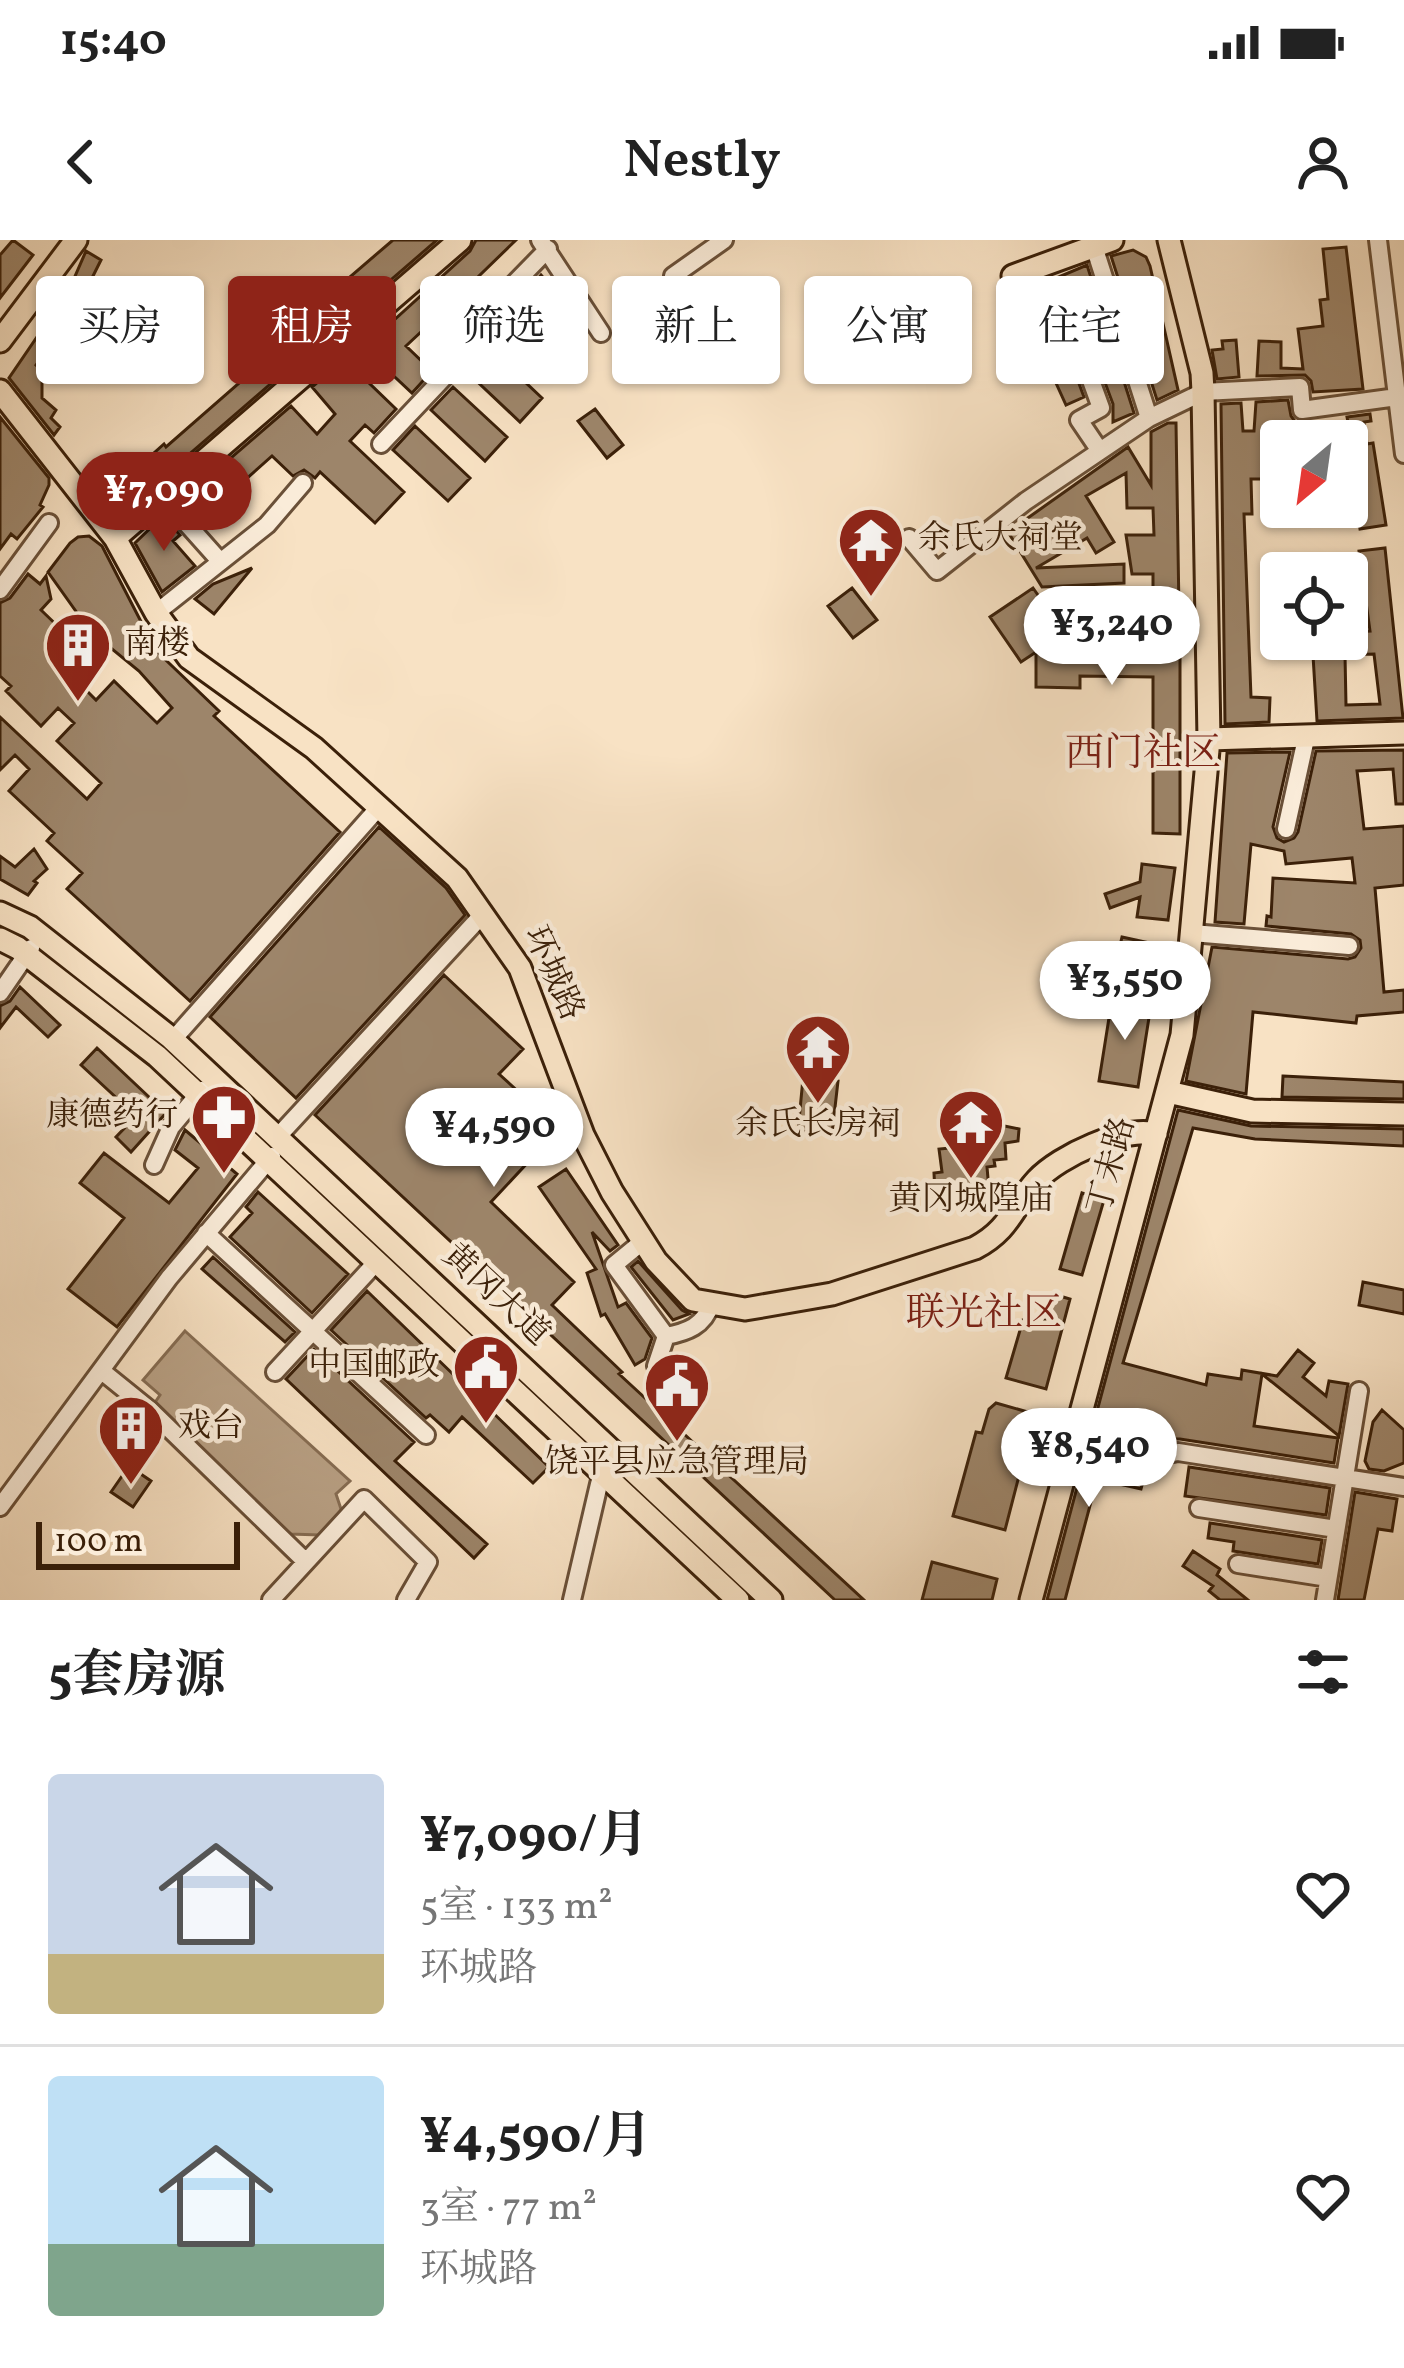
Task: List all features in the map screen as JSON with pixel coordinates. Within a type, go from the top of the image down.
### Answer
[{"type":"main road","points":[[0,317],[59,240]]},
{"type":"main road","points":[[0,341],[76,240]]},
{"type":"main road","points":[[115,538],[460,240]]},
{"type":"main road","name":"丁未路","points":[[1031,1600],[1182,1035],[1208,739],[1207,624],[1202,373],[1169,240]]},
{"type":"main road","points":[[1013,276],[1100,242]]},
{"type":"main road","name":"环城路","points":[[0,392],[115,538],[156,613],[189,658],[217,682],[281,722],[457,878],[520,968],[583,1135],[642,1242],[693,1300],[712,1304]]},
{"type":"main road","points":[[1208,739],[1404,733]]},
{"type":"main road","name":"黄冈大道","points":[[0,913],[30,927],[171,1037],[771,1600]]},
{"type":"main road","name":"黄冈大道","points":[[0,939],[157,1056],[738,1600]]},
{"type":"main road","points":[[1168,1092],[1252,1112],[1404,1114]]},
{"type":"main road","points":[[712,1304],[746,1309],[832,1294],[975,1248],[997,1237],[1038,1178],[1122,1135],[1156,1134]]},
{"type":"street","points":[[673,276],[724,240]]},
{"type":"street","points":[[1378,240],[1404,454]]},
{"type":"street","points":[[1100,242],[1149,418]]},
{"type":"street","points":[[381,444],[485,334],[509,289],[544,245],[601,333]]},
{"type":"street","points":[[1092,384],[1101,408],[1079,420],[1100,451]]},
{"type":"street","points":[[909,538],[937,571],[1026,501],[1149,418],[1203,392],[1300,387],[1302,410],[1397,397]]},
{"type":"street","points":[[156,613],[267,525],[303,483]]},
{"type":"street","points":[[162,496],[219,560]]},
{"type":"street","points":[[0,590],[49,523]]},
{"type":"street","points":[[1150,624],[1207,624]]},
{"type":"street","points":[[1286,829],[1306,734]]},
{"type":"street","points":[[178,1034],[380,806]]},
{"type":"street","points":[[283,1131],[483,914]]},
{"type":"street","points":[[1192,933],[1348,946]]},
{"type":"street","points":[[0,993],[32,947]]},
{"type":"street","points":[[154,1165],[172,1126],[202,1090]]},
{"type":"street","points":[[0,1507],[206,1233],[272,1156]]},
{"type":"street","points":[[206,1233],[426,1435]]},
{"type":"street","points":[[642,1242],[614,1264],[666,1336]]},
{"type":"street","points":[[275,1372],[371,1268]]},
{"type":"street","points":[[666,1336],[689,1332],[712,1304]]},
{"type":"street","points":[[656,1366],[666,1336]]},
{"type":"street","points":[[103,1372],[150,1410],[305,1562]]},
{"type":"street","points":[[1325,1600],[1359,1391]]},
{"type":"street","points":[[1076,1434],[1158,1456],[1178,1451],[1404,1487]]},
{"type":"street","points":[[572,1600],[604,1463]]},
{"type":"street","points":[[271,1600],[364,1499],[428,1562],[406,1600]]},
{"type":"street","points":[[1199,1508],[1336,1529]]},
{"type":"street","points":[[1238,1564],[1328,1578]]},
{"type":"shaded area","points":[[185,1331],[350,1481],[336,1494],[342,1512],[320,1535],[290,1534],[154,1404],[160,1395],[143,1380]]},
{"type":"building","points":[[13,240],[33,255],[0,298],[0,255]]},
{"type":"building","points":[[393,240],[437,240],[395,276],[351,276]]},
{"type":"building","points":[[476,240],[516,240],[479,276],[442,276]]},
{"type":"building","points":[[1346,247],[1363,389],[1313,392],[1305,375],[1257,376],[1259,341],[1281,342],[1281,368],[1303,369],[1298,329],[1323,326],[1320,300],[1328,299],[1323,249]]},
{"type":"building","points":[[1133,250],[1146,257],[1152,276],[1117,276],[1111,256]]},
{"type":"building","points":[[86,251],[101,260],[93,276],[75,276]]},
{"type":"building","points":[[1087,265],[1090,276],[1061,276]]},
{"type":"building","points":[[420,296],[420,333],[406,346],[420,359],[420,384],[412,393],[396,378],[396,318]]},
{"type":"building","points":[[1164,328],[1178,390],[1157,400],[1152,384],[1164,384]]},
{"type":"building","points":[[36,338],[36,384],[42,384],[42,398],[56,410],[51,418],[60,427],[54,435],[9,378]]},
{"type":"building","points":[[1236,340],[1239,377],[1217,379],[1212,350],[1223,349],[1222,341]]},
{"type":"building","points":[[238,384],[270,384],[115,514],[92,484],[124,455],[136,469],[164,444],[166,447]]},
{"type":"building","points":[[370,384],[396,409],[374,433],[365,425],[350,441],[404,492],[375,523],[320,472],[315,478],[304,470],[293,476],[272,456],[226,497],[216,485],[190,508],[182,500],[291,406],[317,434],[335,414],[312,387]]},
{"type":"building","points":[[480,384],[527,384],[542,398],[520,422]]},
{"type":"building","points":[[1056,384],[1079,384],[1084,397],[1066,405]]},
{"type":"building","points":[[1106,384],[1125,384],[1134,413],[1113,422]]},
{"type":"building","points":[[453,387],[507,437],[485,461],[431,410]]},
{"type":"building","points":[[1288,400],[1294,420],[1260,420],[1260,479],[1251,479],[1252,514],[1244,514],[1251,697],[1270,698],[1269,722],[1225,724],[1221,404],[1241,403],[1243,431],[1254,431],[1256,402]]},
{"type":"building","points":[[595,409],[623,445],[607,458],[578,421]]},
{"type":"building","points":[[1370,414],[1371,421],[1348,420],[1347,417]]},
{"type":"building","points":[[0,417],[49,478],[49,485],[43,507],[17,539],[11,534],[0,549]]},
{"type":"building","points":[[1176,423],[1179,611],[1153,611],[1153,574],[1132,574],[1126,535],[1154,535],[1153,508],[1127,508],[1126,473],[1086,496],[1114,542],[1096,553],[1087,538],[1036,568],[1124,564],[1124,583],[1042,587],[1008,532],[1128,447],[1151,485],[1151,432]]},
{"type":"building","points":[[415,426],[470,478],[448,501],[393,450]]},
{"type":"building","points":[[1373,443],[1386,525],[1368,528],[1368,444]]},
{"type":"building","points":[[163,516],[180,535],[173,541],[195,566],[162,592],[135,543]]},
{"type":"building","points":[[89,536],[102,546],[150,639],[147,642],[219,711],[214,716],[340,832],[190,1001],[67,889],[82,873],[47,841],[54,833],[9,791],[29,769],[15,755],[0,770],[0,717],[87,799],[101,783],[57,741],[74,723],[58,708],[41,726],[6,691],[11,686],[0,676],[0,603],[10,598],[28,574],[40,584],[46,576],[51,599],[41,610],[98,665],[80,684],[96,700],[114,681],[157,723],[172,708],[139,671],[90,631],[48,572],[70,543]]},
{"type":"building","points":[[1385,548],[1403,718],[1317,721],[1313,660],[1345,660],[1346,705],[1380,704],[1374,654],[1368,654],[1368,552],[1359,552]]},
{"type":"building","points":[[252,568],[214,614],[195,599],[213,584]]},
{"type":"building","points":[[852,588],[877,620],[853,638],[828,606]]},
{"type":"building","points":[[1033,588],[1052,615],[1034,628],[1052,654],[1076,654],[1076,643],[1153,644],[1153,637],[1180,637],[1180,834],[1153,833],[1153,677],[1080,676],[1080,688],[1036,687],[1036,652],[1021,662],[990,617]]},
{"type":"building","points":[[1404,750],[1404,804],[1396,804],[1393,769],[1357,771],[1364,829],[1404,826],[1404,885],[1375,888],[1384,992],[1404,990],[1404,1012],[1357,1016],[1356,1023],[1253,1012],[1246,1094],[1186,1081],[1212,947],[1348,959],[1361,948],[1360,940],[1351,934],[1266,926],[1267,916],[1271,917],[1273,878],[1355,883],[1352,858],[1286,864],[1284,851],[1251,844],[1244,924],[1215,922],[1227,753],[1290,752],[1273,827],[1284,842],[1298,832],[1316,751]]},
{"type":"building","points":[[379,827],[446,888],[465,915],[296,1098],[210,1017]]},
{"type":"building","points":[[34,849],[47,869],[28,895],[0,879],[0,856],[15,867]]},
{"type":"building","points":[[1142,864],[1175,868],[1168,920],[1137,917],[1140,897],[1110,908],[1105,894],[1140,882]]},
{"type":"building","points":[[1122,937],[1163,946],[1160,962],[1118,954]]},
{"type":"building","points":[[444,975],[523,1049],[499,1074],[559,1129],[491,1202],[574,1282],[552,1305],[622,1372],[619,1374],[864,1600],[835,1600],[315,1115]]},
{"type":"building","points":[[20,987],[60,1025],[48,1037],[16,1007],[0,1028],[0,1006]]},
{"type":"building","points":[[1112,999],[1151,1005],[1138,1087],[1099,1081]]},
{"type":"building","points":[[97,1048],[166,1113],[131,1152],[116,1137],[136,1116],[81,1065]]},
{"type":"building","points":[[1283,1076],[1404,1082],[1404,1099],[1282,1097]]},
{"type":"building","name":"余氏长房祠","points":[[803,1078],[838,1081],[832,1134],[798,1131]]},
{"type":"building","points":[[1178,1110],[1251,1126],[1404,1129],[1404,1146],[1255,1139],[1193,1128],[1123,1363],[1206,1385],[1208,1374],[1241,1379],[1242,1370],[1277,1376],[1298,1350],[1314,1363],[1303,1377],[1326,1396],[1329,1381],[1348,1384],[1339,1436],[1262,1374],[1254,1426],[1338,1438],[1334,1463],[1180,1439],[1158,1443],[1093,1426]]},
{"type":"building","points":[[980,1121],[1019,1129],[1018,1141],[1005,1143],[1006,1159],[994,1160],[995,1166],[987,1167],[989,1190],[935,1194],[934,1173],[942,1172],[939,1149],[971,1146]]},
{"type":"building","points":[[185,1130],[237,1174],[117,1327],[68,1289],[124,1218],[80,1183],[104,1153],[169,1203],[198,1168],[175,1150]]},
{"type":"building","points":[[566,1169],[618,1245],[610,1251],[592,1232],[618,1307],[626,1303],[652,1338],[645,1359],[635,1365],[605,1314],[601,1316],[587,1273],[596,1269],[539,1187]]},
{"type":"building","points":[[258,1192],[348,1274],[312,1313],[230,1237],[252,1213],[246,1207]]},
{"type":"building","points":[[1082,1193],[1104,1200],[1082,1275],[1060,1269]]},
{"type":"building","points":[[213,1257],[295,1332],[285,1342],[202,1269]]},
{"type":"building","points":[[638,1261],[689,1314],[673,1320],[631,1267]]},
{"type":"building","points":[[1363,1282],[1404,1290],[1404,1314],[1359,1305]]},
{"type":"building","points":[[367,1291],[549,1467],[533,1483],[462,1417],[449,1432],[430,1415],[426,1418],[331,1330]]},
{"type":"building","points":[[1053,1294],[1070,1299],[1046,1389],[1006,1378],[1023,1320],[1043,1326]]},
{"type":"building","points":[[314,1349],[414,1442],[395,1461],[487,1544],[474,1558],[286,1379]]},
{"type":"building","points":[[996,1403],[1035,1414],[1005,1530],[953,1516],[976,1432],[982,1433],[989,1409]]},
{"type":"building","points":[[1382,1410],[1404,1430],[1404,1463],[1384,1471],[1369,1469],[1365,1461],[1373,1422]]},
{"type":"building","points":[[1087,1450],[1147,1466],[1141,1489],[1097,1479],[1065,1600],[1047,1600]]},
{"type":"building","name":"戏台","points":[[129,1466],[151,1481],[133,1507],[111,1492]]},
{"type":"building","points":[[1189,1467],[1330,1488],[1326,1515],[1185,1496]]},
{"type":"building","points":[[1355,1492],[1397,1499],[1392,1531],[1378,1529],[1364,1600],[1338,1600]]},
{"type":"building","points":[[1210,1523],[1322,1540],[1318,1564],[1233,1551],[1234,1542],[1208,1538]]},
{"type":"building","points":[[1193,1551],[1220,1569],[1217,1575],[1248,1600],[1220,1600],[1209,1591],[1213,1586],[1183,1566]]},
{"type":"building","points":[[932,1562],[997,1579],[992,1600],[922,1600]]},
{"type":"place","name":"余氏大祠堂","points":[[871,599]]},
{"type":"place","name":"南楼","points":[[78,704]]},
{"type":"place","name":"余氏长房祠","points":[[818,1106]]},
{"type":"place","name":"康德药行","points":[[224,1176]]},
{"type":"place","name":"黄冈城隍庙","points":[[971,1181]]},
{"type":"place","name":"中国邮政","points":[[486,1426]]},
{"type":"place","name":"饶平县应急管理局","points":[[677,1444]]},
{"type":"place","name":"戏台","points":[[131,1487]]},
{"type":"district","name":"西门社区","points":[[1143,755]]},
{"type":"district","name":"联光社区","points":[[984,1315]]}]
